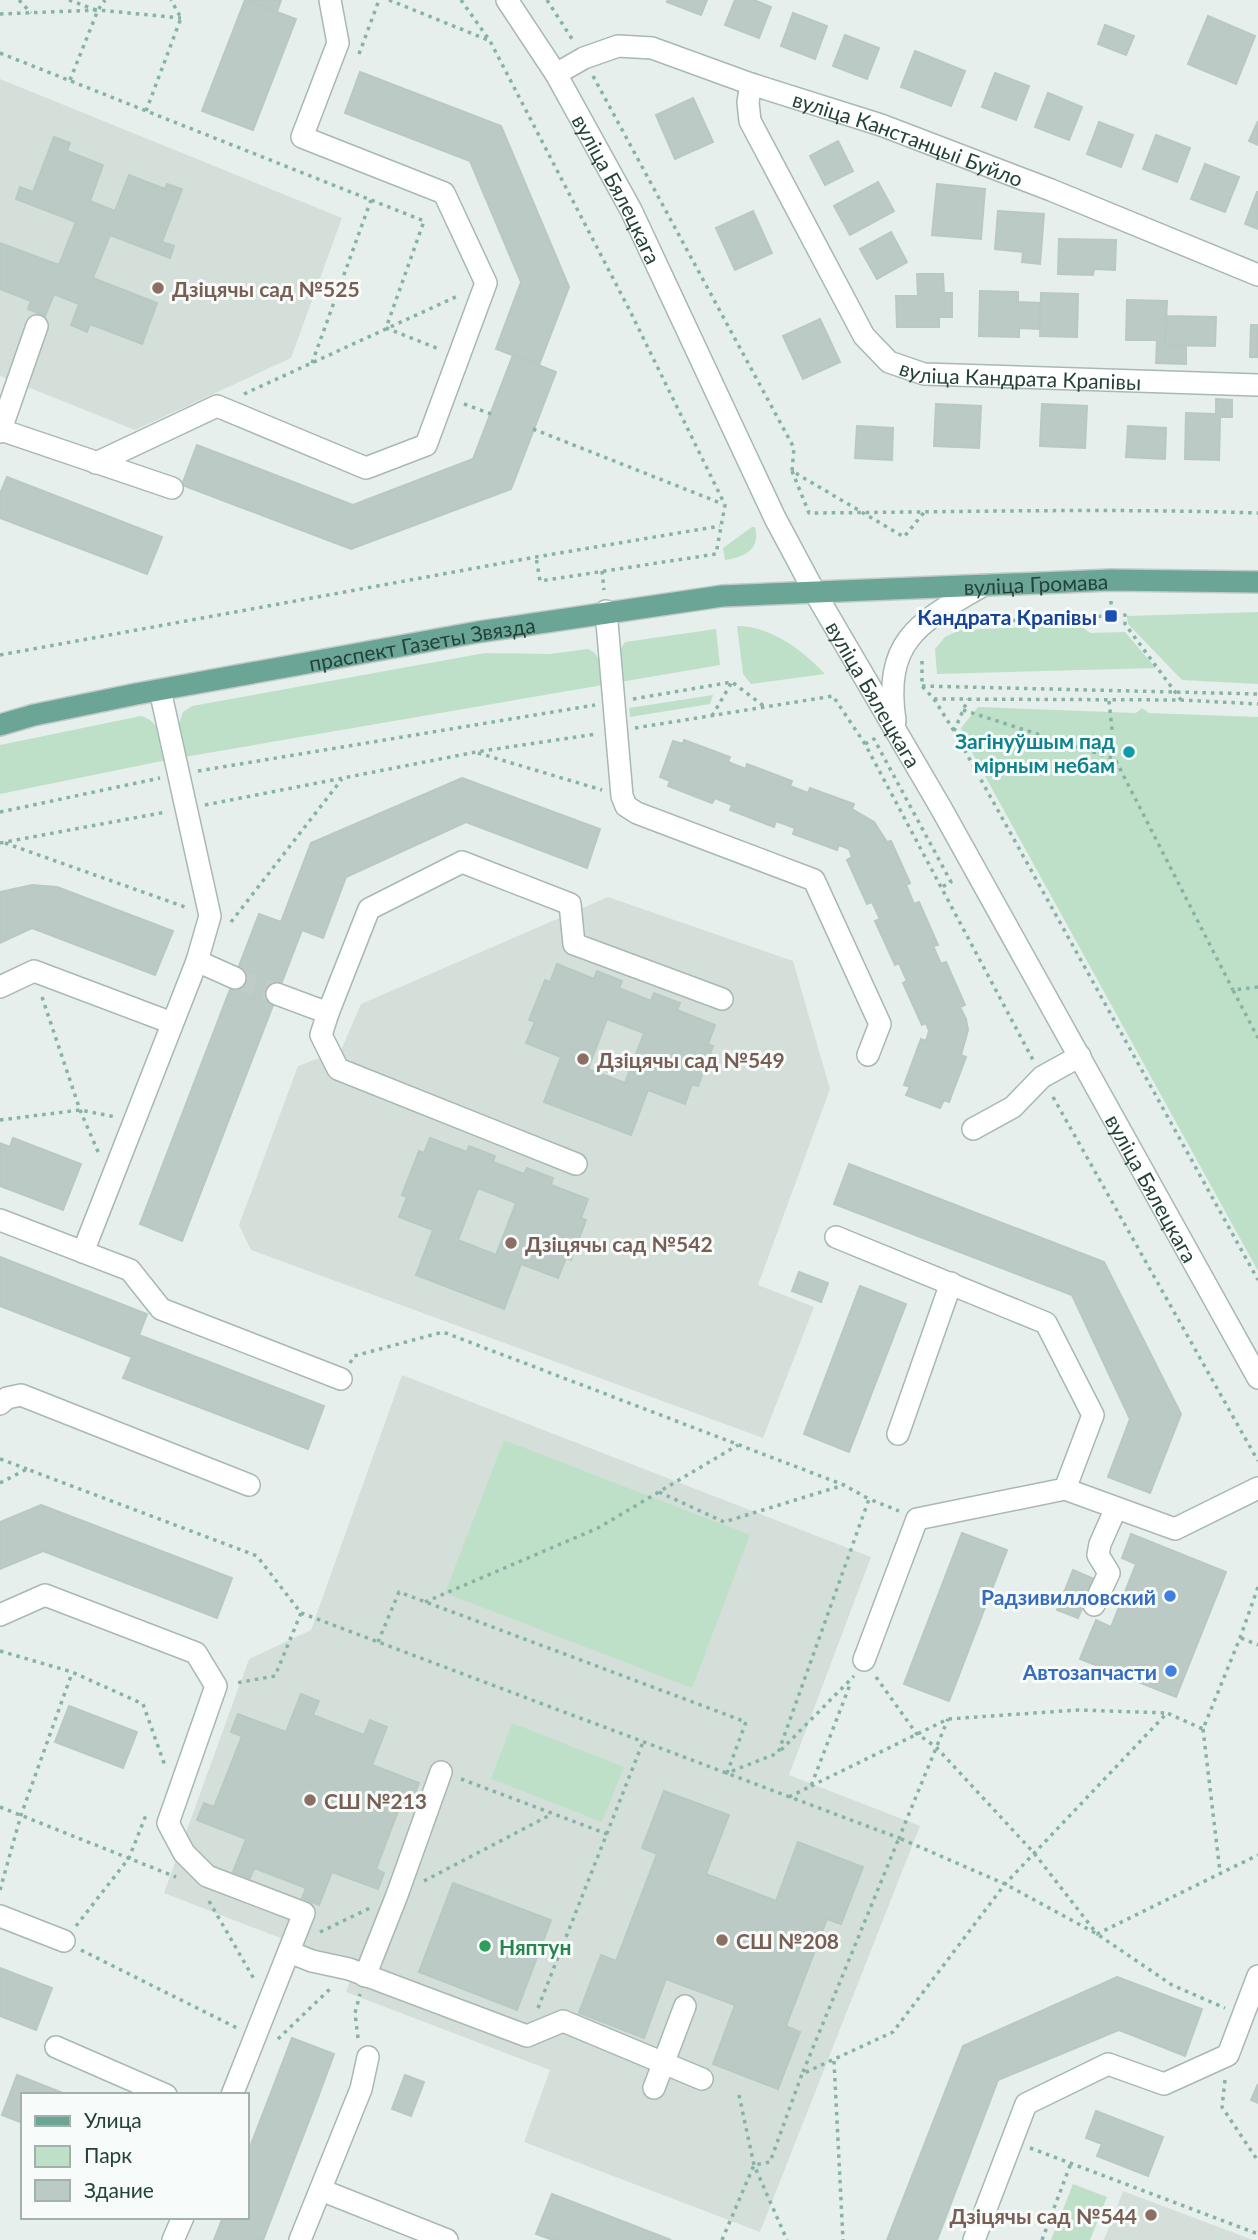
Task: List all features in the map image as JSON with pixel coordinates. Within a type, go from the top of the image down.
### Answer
[{"type":"main road","name":"вуліца Громава","points":[[814,591],[1111,580],[1258,582]]},
{"type":"main road","name":"праспект Газеты Звязда","points":[[0,722],[160,690],[606,611],[722,596],[814,591]]},
{"type":"street","points":[[96,463],[217,406],[366,468],[426,445],[486,283],[444,193],[302,137],[338,43],[330,0]]},
{"type":"street","name":"вуліца Бялецкага","points":[[507,0],[556,74],[631,210],[775,518],[814,591],[897,730],[1258,1378]]},
{"type":"street","name":"вуліца Канстанцыі Буйло","points":[[556,74],[584,58],[618,46],[652,48],[751,84],[893,129],[1258,275]]},
{"type":"street","name":"вуліца Кандрата Крапівы","points":[[751,84],[748,102],[750,121],[864,336],[890,362],[924,374],[1258,385]]},
{"type":"street","points":[[37,326],[0,431],[172,488]]},
{"type":"street","points":[[897,730],[892,688],[896,662],[907,639],[929,618],[984,585]]},
{"type":"street","points":[[606,611],[622,796],[626,806],[637,813],[814,880],[880,1024],[868,1055]]},
{"type":"street","points":[[83,1252],[197,961],[217,924],[186,809],[160,690]]},
{"type":"street","points":[[576,1164],[338,1069],[320,1035],[369,909],[462,862],[570,904],[574,944],[722,999]]},
{"type":"street","points":[[197,961],[235,978]]},
{"type":"street","points":[[0,987],[34,971],[172,1023]]},
{"type":"street","points":[[277,994],[328,1013]]},
{"type":"street","points":[[973,1129],[1013,1107],[1042,1077],[1080,1056]]},
{"type":"street","points":[[0,1220],[130,1270],[161,1310],[341,1379]]},
{"type":"street","points":[[836,1237],[1046,1323],[1093,1415],[1065,1489]]},
{"type":"street","points":[[898,1434],[951,1283]]},
{"type":"street","points":[[0,1404],[8,1398],[21,1395],[249,1485]]},
{"type":"street","points":[[864,1660],[917,1519],[1065,1489],[1175,1529],[1258,1488]]},
{"type":"street","points":[[1094,1605],[1109,1573],[1098,1555],[1100,1544],[1116,1508]]},
{"type":"street","points":[[0,1615],[44,1595],[196,1653],[216,1686],[168,1823],[184,1853],[207,1876],[304,1913],[233,2093]]},
{"type":"street","points":[[357,1972],[397,1895],[441,1772]]},
{"type":"street","points":[[0,1916],[64,1941]]},
{"type":"street","points":[[289,1952],[312,1961],[357,1972],[527,2036],[563,2021],[702,2079]]},
{"type":"street","points":[[974,2240],[1026,2104],[1108,2064],[1164,2084],[1228,2055],[1258,1976]]},
{"type":"street","points":[[654,2088],[685,2006]]},
{"type":"street","points":[[56,2047],[161,2093]]},
{"type":"street","points":[[300,2240],[361,2089],[363,2047]]},
{"type":"street","points":[[321,2190],[447,2240]]},
{"type":"street","points":[[173,2240],[182,2219]]},
{"type":"path","points":[[19,0],[31,13]]},
{"type":"path","points":[[69,0],[98,10]]},
{"type":"path","points":[[70,80],[98,10],[105,0]]},
{"type":"path","points":[[146,111],[181,18],[171,0]]},
{"type":"path","points":[[389,0],[490,41]]},
{"type":"path","points":[[461,0],[490,41],[631,313],[724,505],[716,554],[540,581],[536,557]]},
{"type":"path","points":[[547,0],[584,58],[794,448],[792,471],[809,513],[926,510],[1173,510],[1258,513]]},
{"type":"path","points":[[0,14],[98,10],[181,18]]},
{"type":"path","points":[[0,52],[424,221],[386,328]]},
{"type":"path","points":[[312,363],[371,200]]},
{"type":"path","points":[[217,406],[486,283]]},
{"type":"path","points":[[386,328],[460,358]]},
{"type":"path","points":[[444,398],[491,414]]},
{"type":"path","points":[[533,429],[724,505]]},
{"type":"path","points":[[792,471],[904,537],[926,510]]},
{"type":"path","points":[[0,655],[720,526]]},
{"type":"path","points":[[957,623],[1125,615],[1125,624],[1181,700]]},
{"type":"path","points":[[922,653],[922,686],[934,699],[954,731],[1258,1280]]},
{"type":"path","points":[[712,716],[732,682]]},
{"type":"path","points":[[0,812],[178,774],[732,682],[765,707]]},
{"type":"path","points":[[922,686],[1258,694]]},
{"type":"path","points":[[2,843],[476,752],[833,696]]},
{"type":"path","points":[[934,699],[1181,700],[1258,704]]},
{"type":"path","points":[[954,731],[968,699]]},
{"type":"path","points":[[1109,701],[1115,759],[1258,1038]]},
{"type":"path","points":[[963,710],[1115,759]]},
{"type":"path","points":[[865,744],[874,739],[951,882],[942,887]]},
{"type":"path","points":[[476,752],[622,796]]},
{"type":"path","points":[[2,843],[217,924],[344,777]]},
{"type":"path","points":[[34,971],[80,1110],[110,1182]]},
{"type":"path","points":[[1233,990],[1258,987]]},
{"type":"path","points":[[0,1120],[80,1110],[134,1121]]},
{"type":"path","points":[[341,1379],[354,1356],[443,1332],[844,1485],[869,1499],[917,1519]]},
{"type":"path","points":[[425,1602],[598,1528],[738,1445]]},
{"type":"path","points":[[0,1459],[257,1556],[301,1613],[899,1838],[1005,1884],[1097,1934],[1172,1985],[1243,2015]]},
{"type":"path","points":[[0,1483],[27,1469]]},
{"type":"path","points":[[659,1492],[724,1522],[844,1485]]},
{"type":"path","points":[[778,1753],[869,1499]]},
{"type":"path","points":[[1220,1872],[1203,1729],[1258,1587]]},
{"type":"path","points":[[378,1642],[399,1592],[746,1722],[727,1773]]},
{"type":"path","points":[[216,1686],[275,1676],[301,1613]]},
{"type":"path","points":[[1240,1638],[1258,1645]]},
{"type":"path","points":[[0,1651],[72,1672],[142,1704],[166,1769]]},
{"type":"path","points":[[811,1786],[852,1680],[864,1660],[916,1732],[936,1747],[1034,1853],[1097,1934]]},
{"type":"path","points":[[0,1890],[21,1815],[72,1672]]},
{"type":"path","points":[[727,1773],[778,1753],[852,1680]]},
{"type":"path","points":[[789,1797],[916,1732],[948,1719],[1079,1710],[1167,1713],[1203,1729]]},
{"type":"path","points":[[802,2074],[893,2032],[1005,1884],[1167,1713]]},
{"type":"path","points":[[754,2165],[770,2162],[802,2074],[948,1719]]},
{"type":"path","points":[[527,2036],[643,1741]]},
{"type":"path","points":[[441,1772],[607,1834]]},
{"type":"path","points":[[0,1807],[177,1877]]},
{"type":"path","points":[[150,1807],[129,1858],[64,1941],[254,2037]]},
{"type":"path","points":[[300,1925],[320,1932],[552,1814]]},
{"type":"path","points":[[1097,1934],[1258,1855]]},
{"type":"path","points":[[208,1898],[267,2002]]},
{"type":"path","points":[[275,2043],[357,1972]]},
{"type":"path","points":[[357,1972],[355,2013],[363,2047]]},
{"type":"path","points":[[1228,2055],[1222,2107],[1258,2161]]},
{"type":"path","points":[[834,2061],[843,2240]]},
{"type":"path","points":[[739,2095],[754,2165],[788,2240]]},
{"type":"path","points":[[1012,2141],[1258,2234]]},
{"type":"path","points":[[1042,2240],[1071,2163]]},
{"type":"path","points":[[722,2240],[754,2165]]},
{"type":"shaded area","name":"Дзіцячы сад №525","points":[[0,79],[342,218],[291,358],[135,430],[0,376]]},
{"type":"shaded area","points":[[608,897],[793,961],[830,1089],[758,1285],[814,1307],[763,1438],[251,1250],[239,1225],[298,1066],[341,1050],[361,1004]]},
{"type":"shaded area","points":[[402,1375],[871,1557],[789,1775],[920,1826],[760,2232],[524,2142],[550,2070],[346,1992],[355,1967],[164,1893],[249,1659],[311,1630]]},
{"type":"shaded area","name":"Дзіцячы сад №544","points":[[1123,2191],[1253,2240],[1104,2240]]},
{"type":"green space","points":[[755,527],[756,535],[753,547],[739,557],[725,560],[723,548]]},
{"type":"green space","points":[[1258,612],[1258,684],[1182,680],[1128,624],[1127,616]]},
{"type":"green space","points":[[1080,625],[1090,633],[1125,632],[1156,668],[937,674],[935,649],[945,637],[960,630]]},
{"type":"green space","points":[[737,626],[762,630],[786,641],[807,656],[825,674],[751,684],[743,674]]},
{"type":"green space","points":[[716,629],[720,665],[620,682],[620,650],[625,642]]},
{"type":"green space","points":[[588,649],[599,659],[603,685],[184,757],[177,730],[183,712],[192,706],[485,653],[550,654]]},
{"type":"green space","points":[[713,695],[710,704],[630,717],[629,708]]},
{"type":"green space","points":[[978,707],[1136,713],[1142,708],[1149,713],[1258,717],[1258,1271],[964,738],[961,728]]},
{"type":"green space","points":[[141,716],[157,728],[167,760],[0,794],[0,745]]},
{"type":"green space","points":[[504,1440],[750,1535],[692,1688],[445,1593]]},
{"type":"green space","points":[[512,1723],[624,1767],[602,1822],[491,1779]]},
{"type":"green space","points":[[1073,2184],[1107,2197],[1090,2240],[1051,2240]]},
{"type":"building","points":[[245,0],[296,19],[253,130],[202,111]]},
{"type":"building","points":[[246,0],[281,0],[277,12]]},
{"type":"building","points":[[707,0],[701,15],[667,2]]},
{"type":"building","points":[[735,0],[754,0],[771,7],[759,38],[725,25]]},
{"type":"building","points":[[793,13],[827,26],[815,59],[781,46]]},
{"type":"building","points":[[1208,16],[1255,36],[1236,84],[1188,64]]},
{"type":"building","points":[[1105,25],[1134,36],[1126,55],[1098,44]]},
{"type":"building","points":[[845,35],[879,48],[867,79],[833,66]]},
{"type":"building","points":[[915,51],[965,71],[951,106],[901,87]]},
{"type":"building","points":[[360,72],[501,126],[569,287],[539,365],[496,349],[521,282],[470,161],[345,113]]},
{"type":"building","points":[[995,73],[1029,86],[1016,120],[982,107]]},
{"type":"building","points":[[1048,93],[1082,107],[1069,140],[1035,127]]},
{"type":"building","points":[[693,98],[713,142],[675,159],[656,115]]},
{"type":"building","points":[[1258,121],[1258,145],[1249,141]]},
{"type":"building","points":[[1099,122],[1133,135],[1121,167],[1087,154]]},
{"type":"building","points":[[1156,135],[1190,148],[1177,182],[1143,169]]},
{"type":"building","points":[[54,137],[70,143],[67,151],[103,165],[90,201],[115,211],[129,175],[165,189],[167,184],[182,189],[162,242],[174,246],[170,258],[110,235],[93,278],[157,303],[142,344],[90,324],[87,332],[71,325],[79,304],[54,294],[45,316],[28,309],[31,301],[0,289],[0,243],[59,265],[76,222],[16,199],[20,187],[33,192]]},
{"type":"building","points":[[838,141],[853,171],[825,185],[810,156]]},
{"type":"building","points":[[1205,164],[1239,177],[1225,212],[1191,199]]},
{"type":"building","points":[[878,182],[894,211],[850,235],[834,206]]},
{"type":"building","points":[[937,184],[985,189],[981,239],[932,235]]},
{"type":"building","points":[[1258,192],[1258,229],[1245,224]]},
{"type":"building","points":[[753,211],[772,253],[735,270],[716,228]]},
{"type":"building","points":[[998,211],[1044,214],[1040,264],[1022,262],[1023,252],[995,249]]},
{"type":"building","points":[[891,232],[907,262],[877,279],[860,249]]},
{"type":"building","points":[[1059,239],[1116,240],[1115,270],[1094,269],[1093,275],[1058,274]]},
{"type":"building","points":[[917,274],[943,274],[944,293],[952,293],[952,317],[939,317],[939,327],[897,327],[896,296],[918,296]]},
{"type":"building","points":[[980,291],[1018,292],[1018,302],[1040,303],[1039,329],[1019,328],[1019,337],[979,336]]},
{"type":"building","points":[[1041,293],[1078,294],[1077,337],[1040,336]]},
{"type":"building","points":[[1127,300],[1167,301],[1165,345],[1186,346],[1186,364],[1156,363],[1157,340],[1126,340]]},
{"type":"building","points":[[1166,316],[1216,317],[1215,346],[1165,345]]},
{"type":"building","points":[[820,319],[840,362],[803,379],[783,336]]},
{"type":"building","points":[[1251,325],[1258,325],[1258,357],[1250,357]]},
{"type":"building","points":[[513,355],[556,372],[511,489],[351,549],[182,485],[197,445],[353,505],[473,459]]},
{"type":"building","points":[[1216,399],[1232,400],[1232,417],[1220,417],[1219,460],[1185,459],[1186,413],[1216,414]]},
{"type":"building","points":[[936,404],[981,406],[979,448],[934,446]]},
{"type":"building","points":[[1042,404],[1087,406],[1085,448],[1040,446]]},
{"type":"building","points":[[857,426],[893,428],[892,460],[855,458]]},
{"type":"building","points":[[1128,426],[1166,428],[1165,459],[1126,457]]},
{"type":"building","points":[[7,477],[162,537],[147,574],[0,518],[0,494]]},
{"type":"building","points":[[684,740],[730,757],[728,762],[746,769],[747,764],[792,781],[790,786],[808,793],[810,788],[854,804],[852,809],[874,822],[887,842],[891,841],[910,883],[906,885],[914,904],[919,902],[938,945],[933,946],[941,964],[946,962],[965,1005],[960,1007],[968,1030],[961,1055],[966,1057],[949,1102],[944,1100],[940,1108],[906,1095],[910,1087],[904,1085],[921,1039],[926,1041],[929,1031],[926,1023],[922,1025],[903,983],[907,981],[899,963],[895,965],[875,921],[880,919],[872,902],[867,904],[847,860],[852,857],[849,849],[839,845],[837,850],[793,834],[795,828],[776,821],[774,827],[730,810],[732,805],[715,798],[712,803],[668,786],[670,781],[660,777],[673,741],[683,744]]},
{"type":"building","points":[[462,778],[600,829],[587,868],[466,822],[346,877],[323,938],[302,930],[182,1241],[140,1224],[259,914],[281,922],[311,843]]},
{"type":"building","points":[[32,885],[57,887],[173,931],[155,975],[32,928],[0,943],[0,892]]},
{"type":"building","points":[[557,964],[594,979],[597,971],[622,981],[619,988],[651,1001],[654,993],[680,1003],[677,1010],[715,1025],[708,1044],[713,1046],[698,1086],[692,1084],[685,1104],[648,1090],[631,1135],[544,1102],[561,1057],[526,1043],[535,1022],[529,1020],[545,980],[550,982]],"holes":[[[607,1019],[644,1033],[625,1083],[588,1069]]]},
{"type":"building","points":[[13,1138],[81,1164],[63,1210],[0,1186],[0,1143],[10,1147]]},
{"type":"building","points":[[430,1138],[467,1152],[469,1146],[495,1156],[493,1162],[524,1174],[527,1168],[553,1178],[551,1185],[588,1199],[581,1218],[586,1220],[571,1260],[566,1258],[558,1278],[521,1264],[504,1309],[416,1275],[433,1230],[399,1217],[407,1197],[402,1195],[419,1151],[424,1153]],"holes":[[[478,1188],[516,1203],[496,1255],[458,1240]]]},
{"type":"building","points":[[849,1164],[1104,1262],[1181,1414],[1150,1493],[1108,1477],[1130,1419],[1072,1295],[834,1204]]},
{"type":"building","points":[[0,1257],[147,1314],[139,1335],[324,1406],[308,1449],[123,1378],[132,1357],[0,1306]]},
{"type":"building","points":[[799,1272],[828,1283],[821,1302],[792,1291]]},
{"type":"building","points":[[860,1286],[906,1304],[849,1452],[804,1434]]},
{"type":"building","points":[[41,1505],[232,1578],[217,1618],[43,1551],[0,1569],[0,1522]]},
{"type":"building","points":[[962,1533],[1007,1550],[949,1701],[904,1684]]},
{"type":"building","name":"Радзивилловский","points":[[1131,1534],[1226,1572],[1176,1697],[1080,1659],[1096,1620],[1111,1627],[1136,1564],[1122,1558]]},
{"type":"building","points":[[1073,1570],[1094,1579],[1078,1618],[1057,1610]]},
{"type":"building","name":"СШ №213","points":[[301,1694],[319,1701],[313,1715],[364,1735],[370,1720],[387,1727],[372,1765],[419,1783],[412,1801],[403,1798],[376,1869],[384,1873],[378,1889],[332,1872],[319,1905],[302,1898],[306,1888],[254,1868],[250,1878],[233,1872],[246,1839],[197,1820],[204,1803],[214,1807],[242,1736],[231,1732],[238,1714],[286,1732]]},
{"type":"building","points":[[69,1706],[137,1732],[123,1768],[55,1742]]},
{"type":"building","name":"СШ №208","points":[[664,1791],[729,1815],[706,1874],[776,1901],[798,1842],[863,1867],[841,1924],[827,1919],[786,2026],[800,2032],[778,2089],[713,2064],[735,2005],[666,1979],[644,2038],[579,2013],[601,1955],[616,1961],[657,1854],[642,1848]]},
{"type":"building","name":"Няптун","points":[[453,1883],[551,1920],[517,2010],[419,1972]]},
{"type":"building","points":[[0,1968],[52,1988],[36,2030],[0,2016]]},
{"type":"building","points":[[1117,1977],[1202,2009],[1185,2056],[1119,2030],[998,2080],[937,2240],[887,2240],[963,2046]]},
{"type":"building","points":[[292,2038],[334,2054],[263,2240],[214,2240],[222,2219],[248,2219],[248,2152]]},
{"type":"building","points":[[17,2075],[63,2093],[21,2093],[21,2122],[2,2115]]},
{"type":"building","points":[[405,2075],[424,2082],[411,2116],[392,2109]]},
{"type":"building","points":[[1258,2084],[1258,2103],[1251,2100]]},
{"type":"building","points":[[1096,2111],[1163,2137],[1148,2176],[1097,2156],[1102,2144],[1086,2138]]},
{"type":"building","points":[[552,2194],[671,2240],[553,2240],[536,2234]]},
{"type":"tunnel","points":[[235,978],[277,994]]},
{"type":"place","name":"Дзіцячы сад №525","points":[[158,288]]},
{"type":"place","name":"Кандрата Крапівы","points":[[1111,616]]},
{"type":"place","name":"Загінуўшым пад мірным небам","points":[[1129,752]]},
{"type":"place","name":"Дзіцячы сад №549","points":[[583,1059]]},
{"type":"place","name":"Дзіцячы сад №542","points":[[511,1243]]},
{"type":"place","name":"Радзивилловский","points":[[1170,1596]]},
{"type":"place","name":"Автозапчасти","points":[[1171,1671]]},
{"type":"place","name":"СШ №213","points":[[310,1800]]},
{"type":"place","name":"СШ №208","points":[[722,1940]]},
{"type":"place","name":"Няптун","points":[[485,1946]]},
{"type":"place","name":"Дзіцячы сад №544","points":[[1151,2215]]}]
